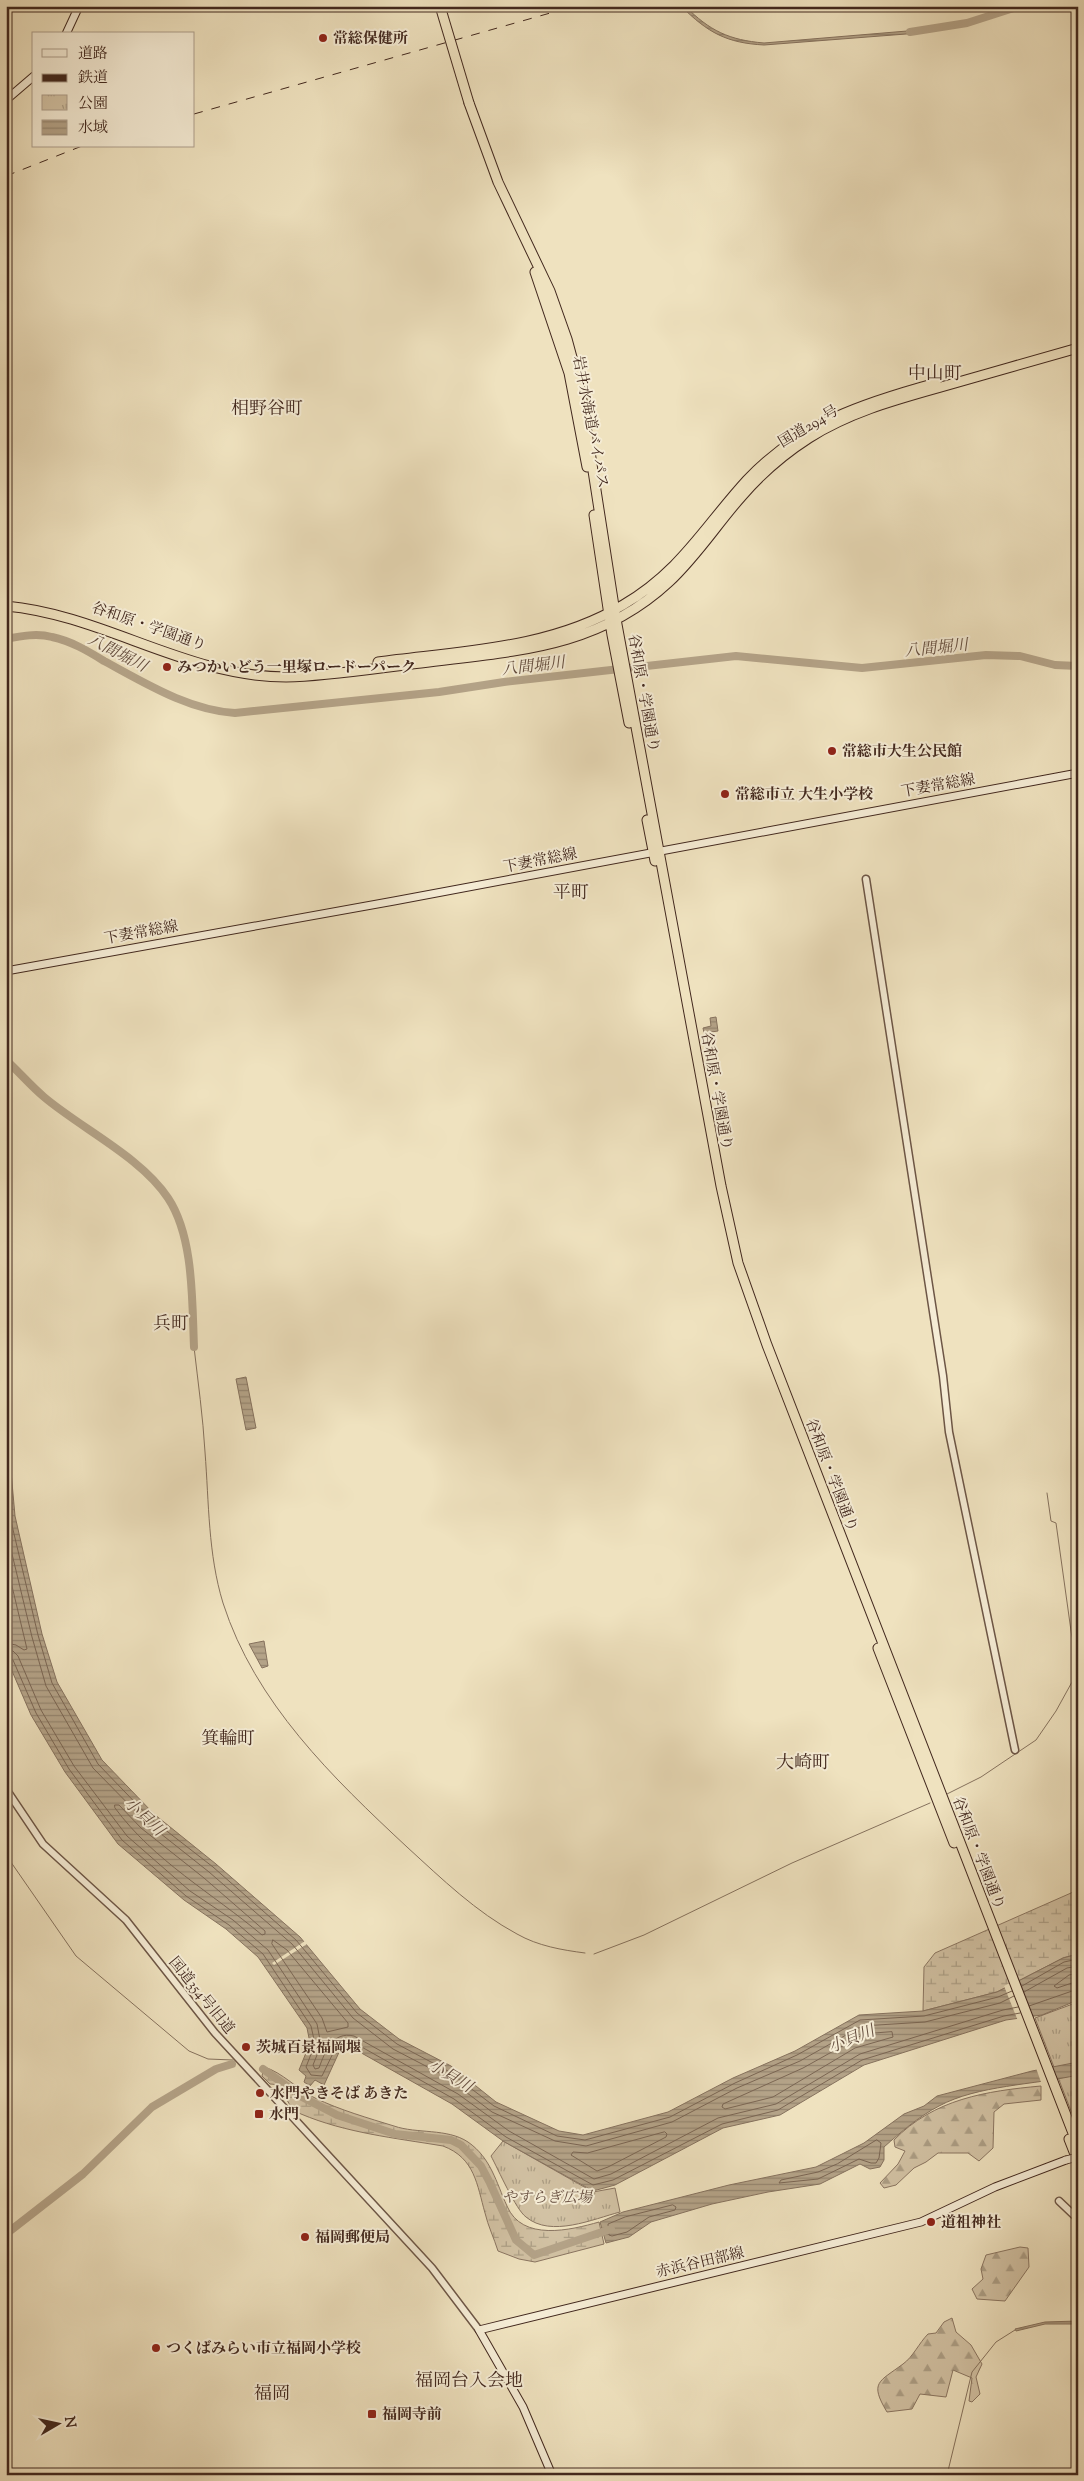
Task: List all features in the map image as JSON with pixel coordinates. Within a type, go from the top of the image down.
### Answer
[{"type":"highway","name":"岩井水海道バイパス","points":[[440,6],[469,103],[505,205],[546,298],[570,373],[612,616]]},
{"type":"highway","name":"国道294号","points":[[612,616],[676,566],[753,474],[783,448],[810,429],[839,414],[882,398],[1078,342]]},
{"type":"highway","name":"国道294号","points":[[612,616],[640,605],[672,580],[691,560],[751,486],[774,464],[812,437],[843,420],[881,405],[1078,348]]},
{"type":"highway","name":"谷和原・学園通り","points":[[6,600],[64,611],[200,660],[245,668],[284,671],[337,667],[533,640],[612,616]]},
{"type":"highway","name":"谷和原・学園通り","points":[[6,606],[42,610],[199,665],[265,676],[313,675],[524,650],[559,643],[612,616]]},
{"type":"highway","name":"谷和原・学園通り","points":[[612,616],[717,1196],[738,1279],[762,1350],[976,1891],[1078,2162]]},
{"type":"highway","name":"谷和原・学園通り","points":[[1051,2087],[1078,2146]]},
{"type":"main road","points":[[67,32],[79,6]]},
{"type":"main road","points":[[6,100],[32,78]]},
{"type":"main road","name":"下妻常総線","points":[[6,971],[1078,773]]},
{"type":"main road","name":"赤浜谷田部線","points":[[479,2330],[905,2226],[938,2216],[995,2187],[1078,2157]]},
{"type":"main road","points":[[479,2330],[523,2407],[552,2475]]},
{"type":"street","points":[[144,6],[150,6]]},
{"type":"street","points":[[866,879],[943,1376],[949,1432],[1015,1750]]},
{"type":"street","name":"国道354号旧道","points":[[6,1788],[43,1844],[126,1920],[209,2025],[432,2268],[479,2330]]},
{"type":"street","points":[[1059,2201],[1078,2219]]},
{"type":"green space","points":[[1078,1887],[1078,1954],[1063,1958],[997,1992],[923,2011],[924,1967],[935,1953],[1071,1893]]},
{"type":"green space","points":[[1078,2002],[1078,2129],[1035,2018]]},
{"type":"green space","points":[[264,2067],[271,2069],[315,2098],[344,2110],[403,2128],[451,2135],[468,2142],[476,2148],[488,2163],[507,2206],[514,2217],[524,2225],[535,2229],[562,2230],[599,2222],[604,2244],[535,2262],[519,2259],[498,2251],[477,2183],[468,2165],[454,2151],[443,2146],[335,2126],[301,2114],[291,2106],[280,2088],[270,2084],[262,2076]]},
{"type":"green space","points":[[1041,2086],[1041,2100],[1004,2104],[994,2112],[993,2148],[979,2161],[968,2153],[938,2153],[914,2168],[896,2185],[884,2188],[880,2183],[898,2164],[905,2151],[895,2147],[894,2140],[926,2115],[944,2106],[981,2094]]},
{"type":"green space","name":"やすらぎ広場","points":[[503,2141],[593,2192],[615,2188],[620,2212],[585,2222],[560,2226],[547,2226],[536,2223],[526,2217],[512,2198],[491,2156]]},
{"type":"green space","points":[[1020,2247],[1028,2248],[1029,2267],[1005,2301],[977,2299],[972,2289],[983,2279],[981,2269],[986,2255]]},
{"type":"green space","points":[[952,2318],[956,2332],[971,2345],[982,2364],[976,2377],[980,2394],[972,2402],[969,2401],[972,2378],[953,2370],[946,2397],[920,2394],[912,2409],[887,2412],[879,2394],[879,2384],[907,2361],[928,2334],[936,2333],[944,2322]]},
{"type":"water","points":[[681,6],[685,6],[703,22],[721,33],[752,42],[764,43],[919,30],[919,33],[764,45],[751,44],[729,39],[709,30]]},
{"type":"water","points":[[716,1017],[718,1031],[704,1033],[703,1028],[711,1026],[710,1018]]},
{"type":"water","points":[[246,1377],[256,1428],[246,1430],[236,1379]]},
{"type":"water","name":"小貝川","points":[[6,1416],[15,1516],[42,1634],[57,1682],[102,1760],[154,1814],[216,1864],[300,1937],[360,2009],[399,2039],[451,2066],[496,2102],[559,2131],[583,2135],[668,2112],[733,2078],[795,2051],[859,2015],[923,2011],[997,1992],[1063,1958],[1078,1954],[1078,2000],[1042,2015],[1006,2020],[864,2065],[780,2115],[723,2128],[615,2185],[593,2191],[503,2141],[452,2104],[349,2046],[341,2048],[324,2085],[315,2080],[310,2086],[304,2082],[306,2076],[299,2070],[310,2043],[307,2028],[258,1957],[226,1929],[184,1900],[118,1844],[65,1772],[31,1715],[6,1657]]},
{"type":"water","points":[[264,1641],[268,1666],[262,1668],[249,1644]]},
{"type":"water","points":[[1078,2062],[1078,2075],[1007,2086],[971,2094],[954,2099],[931,2110],[903,2130],[884,2147],[884,2160],[880,2167],[870,2169],[860,2164],[820,2184],[768,2192],[712,2204],[651,2222],[629,2237],[606,2243],[600,2222],[623,2212],[729,2185],[816,2167],[864,2143],[904,2114],[924,2106],[937,2096],[1032,2071]]},
{"type":"water","points":[[1078,2321],[1078,2324],[1045,2324],[1016,2331],[1015,2329],[1045,2322]]},
{"type":"pier","points":[[305,1941],[307,1944],[274,1965],[272,1963]]},
{"type":"pier","points":[[1018,1979],[1033,2019],[1018,2021],[1004,1986]]},
{"type":"pier","points":[[1051,2064],[1057,2082],[1042,2085],[1036,2068]]},
{"type":"waterway","points":[[910,32],[967,23],[1020,6]]},
{"type":"waterway","name":"八間堀川","points":[[6,639],[35,635],[66,641],[167,694],[200,707],[235,713],[439,692],[504,682],[736,656],[862,668],[986,655],[1020,656],[1055,665],[1078,666]]},
{"type":"waterway","points":[[6,1060],[34,1088],[59,1109],[143,1169],[168,1198],[177,1214],[187,1250],[192,1290],[194,1347]]},
{"type":"waterway","points":[[194,1347],[203,1426],[214,1566],[223,1603],[237,1639],[255,1674],[299,1737],[325,1766],[379,1821],[460,1894],[487,1916],[533,1942],[585,1953]]},
{"type":"waterway","points":[[947,1794],[981,1777],[1036,1740],[1056,1711],[1072,1682],[1072,1638],[1056,1523],[1051,1521],[1047,1493]]},
{"type":"waterway","points":[[594,1954],[644,1935],[792,1863],[930,1803]]},
{"type":"waterway","points":[[6,1855],[76,1956],[189,2051],[208,2059],[233,2060]]},
{"type":"waterway","points":[[6,2234],[83,2174],[152,2107],[216,2069],[232,2064]]},
{"type":"waterway","points":[[263,2069],[302,2097],[337,2115],[395,2134],[451,2140],[461,2145],[481,2166],[516,2240],[534,2255],[611,2229]]},
{"type":"waterway","points":[[947,2475],[972,2372],[996,2342],[1015,2330]]},
{"type":"railway","points":[[195,114],[575,6]]},
{"type":"railway","points":[[6,176],[77,148]]},
{"type":"place","name":"常総保健所","points":[[323,38]]},
{"type":"place","name":"みつかいどう一里塚ロードーパーク","points":[[167,667]]},
{"type":"place","name":"常総市大生公民館","points":[[832,751]]},
{"type":"place","name":"常総市立 大生小学校","points":[[725,794]]},
{"type":"place","name":"茨城百景福岡堰","points":[[246,2047]]},
{"type":"place","name":"水門やきそば あきた","points":[[260,2093]]},
{"type":"place","name":"水門","points":[[259,2114]]},
{"type":"place","name":"道祖神社","points":[[931,2222]]},
{"type":"place","name":"福岡郵便局","points":[[305,2237]]},
{"type":"place","name":"つくばみらい市立福岡小学校","points":[[156,2348]]},
{"type":"place","name":"福岡寺前","points":[[372,2414]]},
{"type":"district","name":"中山町","points":[[935,373]]},
{"type":"district","name":"相野谷町","points":[[267,408]]},
{"type":"district","name":"平町","points":[[571,892]]},
{"type":"district","name":"兵町","points":[[171,1323]]},
{"type":"district","name":"箕輪町","points":[[228,1738]]},
{"type":"district","name":"大崎町","points":[[803,1762]]},
{"type":"district","name":"福岡台入会地","points":[[469,2380]]},
{"type":"district","name":"福岡","points":[[272,2393]]}]
